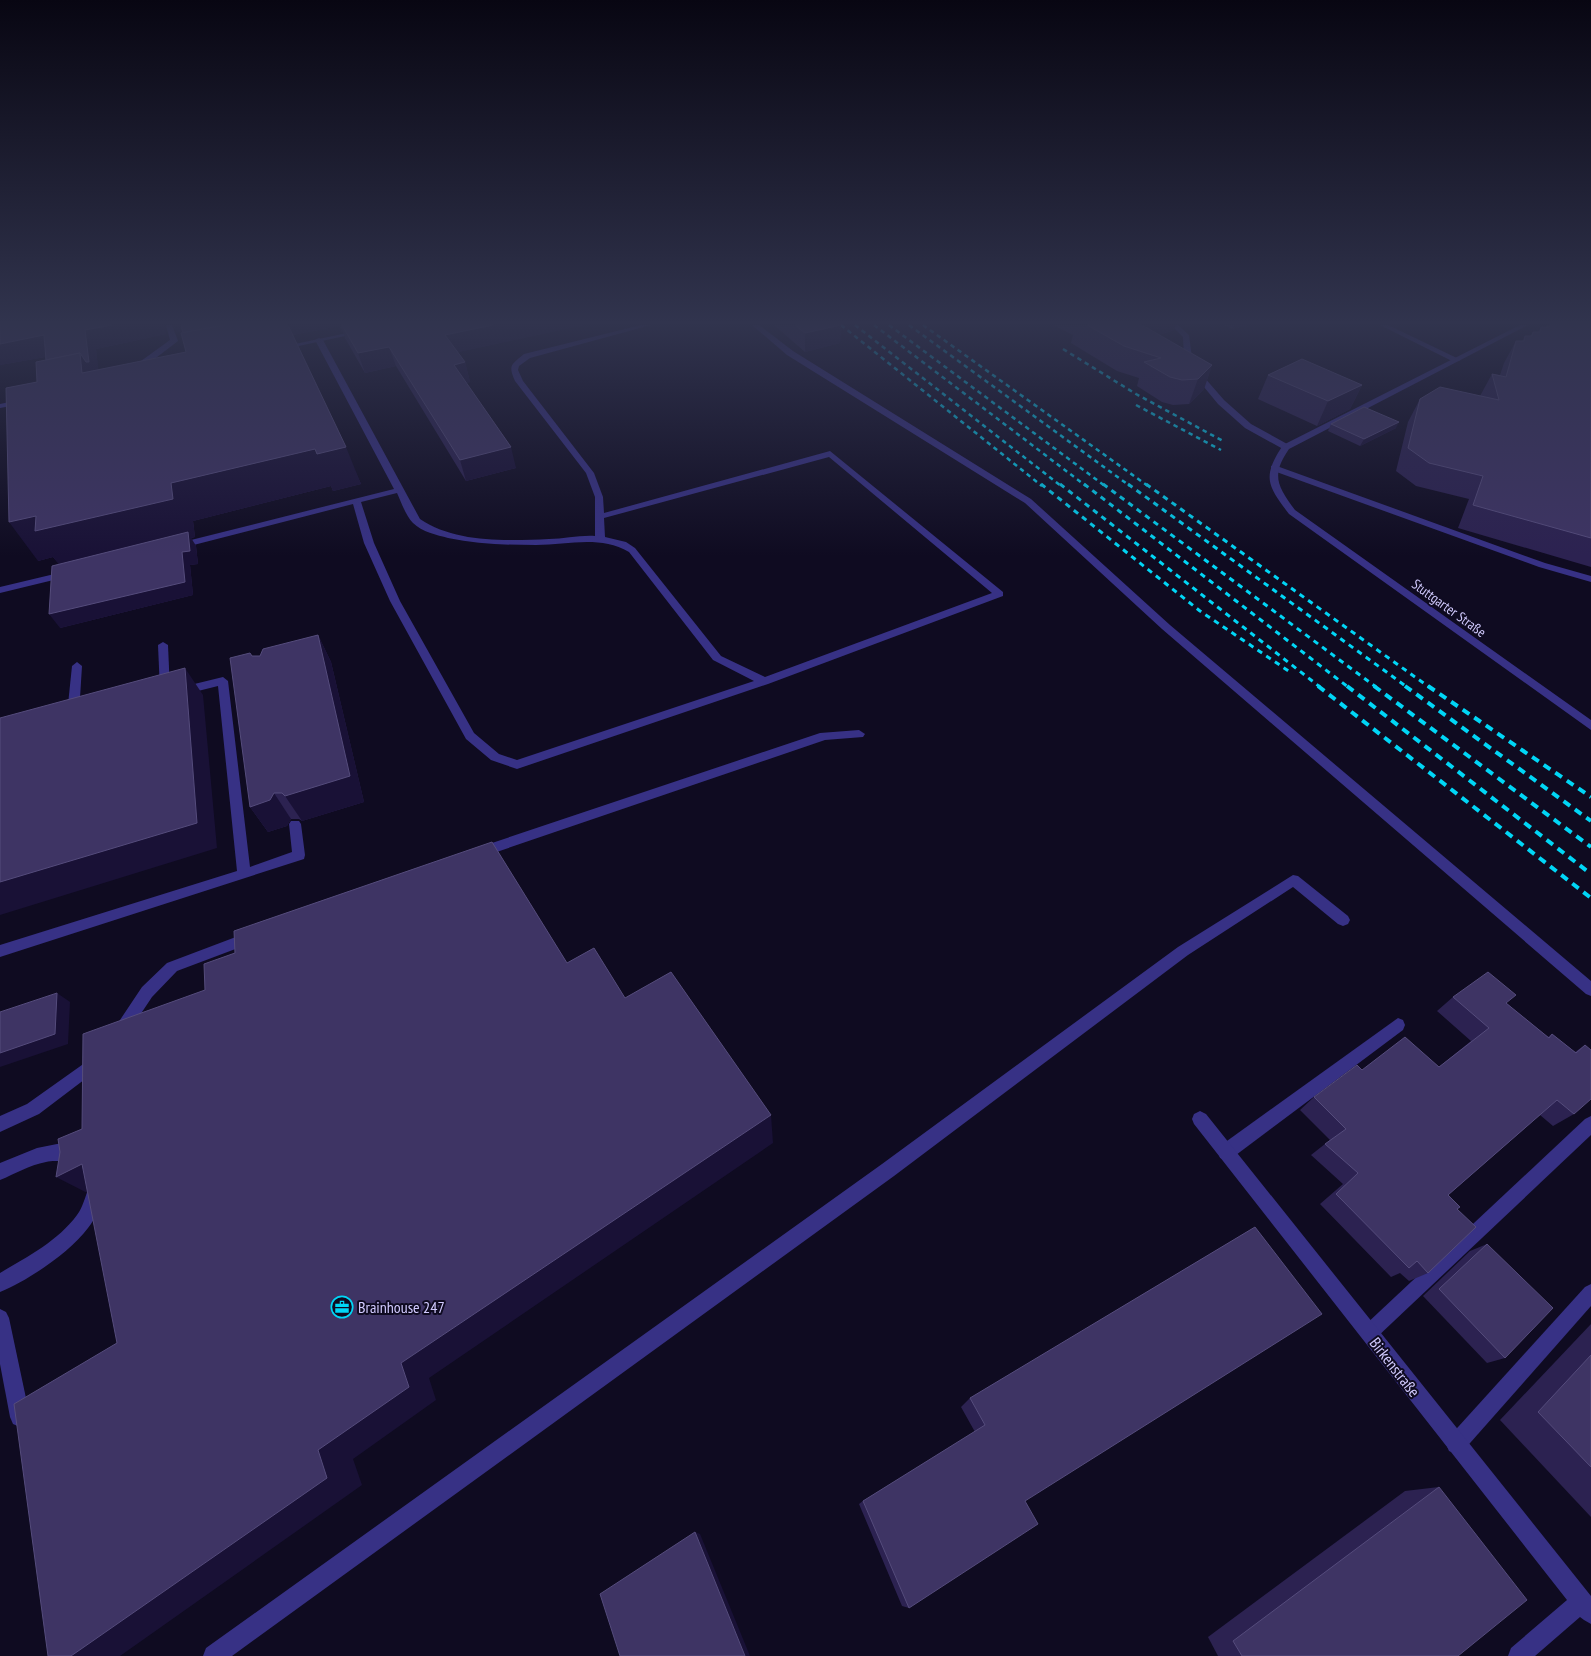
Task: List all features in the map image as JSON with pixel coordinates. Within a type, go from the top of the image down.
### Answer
[{"type":"street","points":[[0,406],[18,402]]},
{"type":"street","points":[[352,402],[416,521],[423,528],[471,539],[510,542],[612,539],[632,550],[717,658],[764,681]]},
{"type":"street","points":[[535,402],[590,473],[599,497],[600,538]]},
{"type":"street","points":[[869,402],[1028,501],[1166,628],[1591,990]]},
{"type":"street","points":[[1221,402],[1248,426],[1286,446]]},
{"type":"street","points":[[1373,402],[1286,446],[1274,468],[1542,565],[1591,579]]},
{"type":"street","points":[[356,501],[369,543],[408,626],[470,736],[495,757],[517,764],[764,681],[1000,594],[830,454],[599,517]]},
{"type":"street","name":"Stuttgarter Straße","points":[[1274,468],[1277,491],[1292,512],[1591,726]]},
{"type":"street","points":[[164,549],[399,490]]},
{"type":"street","points":[[0,590],[77,571]]},
{"type":"street","points":[[163,645],[160,697],[228,679],[244,874]]},
{"type":"street","points":[[72,719],[77,666]]},
{"type":"street","points":[[466,858],[824,736],[859,734]]},
{"type":"street","points":[[0,952],[300,855],[295,824]]},
{"type":"street","points":[[214,1656],[872,1181],[1214,930],[1293,880],[1343,920]]},
{"type":"street","points":[[116,1040],[147,992],[172,967],[264,933]]},
{"type":"street","points":[[1226,1152],[1398,1025]]},
{"type":"street","points":[[0,1124],[33,1109],[106,1055]]},
{"type":"street","name":"Birkenstraße","points":[[1200,1119],[1586,1608]]},
{"type":"street","points":[[1369,1333],[1591,1124]]},
{"type":"street","points":[[0,1172],[38,1155],[67,1151],[86,1157],[94,1169],[93,1203],[83,1222],[57,1246],[0,1282]]},
{"type":"street","points":[[1456,1444],[1591,1293]]},
{"type":"street","points":[[0,1318],[24,1438]]},
{"type":"street","points":[[1519,1656],[1586,1608]]},
{"type":"building","points":[[6,402],[325,402],[346,447],[317,454],[315,449],[171,483],[173,499],[35,531],[36,516],[9,522]]},
{"type":"building","points":[[424,402],[480,402],[511,447],[460,460]]},
{"type":"building","points":[[1419,402],[1591,402],[1591,538],[1473,505],[1483,476],[1429,463],[1408,448]]},
{"type":"building","points":[[1364,407],[1399,422],[1364,439],[1331,424]]},
{"type":"building","points":[[188,532],[190,551],[182,552],[185,582],[49,614],[52,566]]},
{"type":"building","points":[[318,635],[350,776],[285,796],[282,793],[274,793],[270,800],[250,807],[230,658],[250,653],[252,656],[260,656],[263,649]]},
{"type":"building","points":[[185,668],[197,823],[0,882],[0,718]]},
{"type":"building","name":"Brainhouse 247","points":[[492,842],[567,963],[594,948],[625,998],[671,972],[771,1115],[401,1363],[409,1387],[318,1450],[327,1478],[71,1656],[48,1656],[14,1404],[117,1343],[82,1164],[56,1177],[60,1152],[58,1139],[82,1129],[83,1034],[205,990],[204,964],[235,953],[234,931]]},
{"type":"building","points":[[1488,972],[1516,995],[1506,1003],[1549,1038],[1552,1034],[1576,1053],[1585,1045],[1591,1050],[1591,1099],[1574,1114],[1557,1100],[1448,1195],[1460,1207],[1457,1209],[1476,1227],[1428,1273],[1417,1261],[1409,1268],[1336,1194],[1358,1173],[1325,1144],[1346,1129],[1314,1097],[1357,1065],[1362,1070],[1405,1037],[1439,1067],[1489,1028],[1453,997]]},
{"type":"building","points":[[57,993],[55,1034],[0,1053],[0,1012]]},
{"type":"building","points":[[1255,1227],[1322,1314],[1025,1501],[1038,1524],[909,1608],[863,1501],[985,1425],[970,1398]]},
{"type":"building","points":[[1487,1244],[1553,1308],[1505,1358],[1439,1289]]},
{"type":"building","points":[[1591,1355],[1591,1467],[1538,1412]]},
{"type":"building","points":[[1439,1487],[1527,1600],[1458,1656],[1242,1656],[1233,1641]]},
{"type":"building","points":[[695,1532],[745,1656],[620,1656],[600,1594]]},
{"type":"railway","points":[[937,402],[1042,486]]},
{"type":"railway","points":[[954,402],[1061,486]]},
{"type":"railway","points":[[976,402],[1086,486]]},
{"type":"railway","points":[[993,402],[1105,486]]},
{"type":"railway","points":[[1015,402],[1130,486]]},
{"type":"railway","points":[[1031,402],[1148,486]]},
{"type":"railway","points":[[1151,402],[1223,441]]},
{"type":"railway","points":[[1136,405],[1221,450]]},
{"type":"railway","points":[[1041,484],[1200,611],[1290,672]]},
{"type":"railway","points":[[1060,484],[1320,687]]},
{"type":"railway","points":[[1084,484],[1348,687]]},
{"type":"railway","points":[[1103,484],[1376,687]]},
{"type":"railway","points":[[1128,484],[1407,687]]},
{"type":"railway","points":[[1146,484],[1429,687]]},
{"type":"railway","points":[[1318,686],[1591,898]]},
{"type":"railway","points":[[1347,686],[1591,874]]},
{"type":"railway","points":[[1374,686],[1591,847]]},
{"type":"railway","points":[[1405,686],[1591,821]]},
{"type":"railway","points":[[1428,686],[1591,797]]},
{"type":"place","name":"Brainhouse 247","points":[[342,1307]]}]
